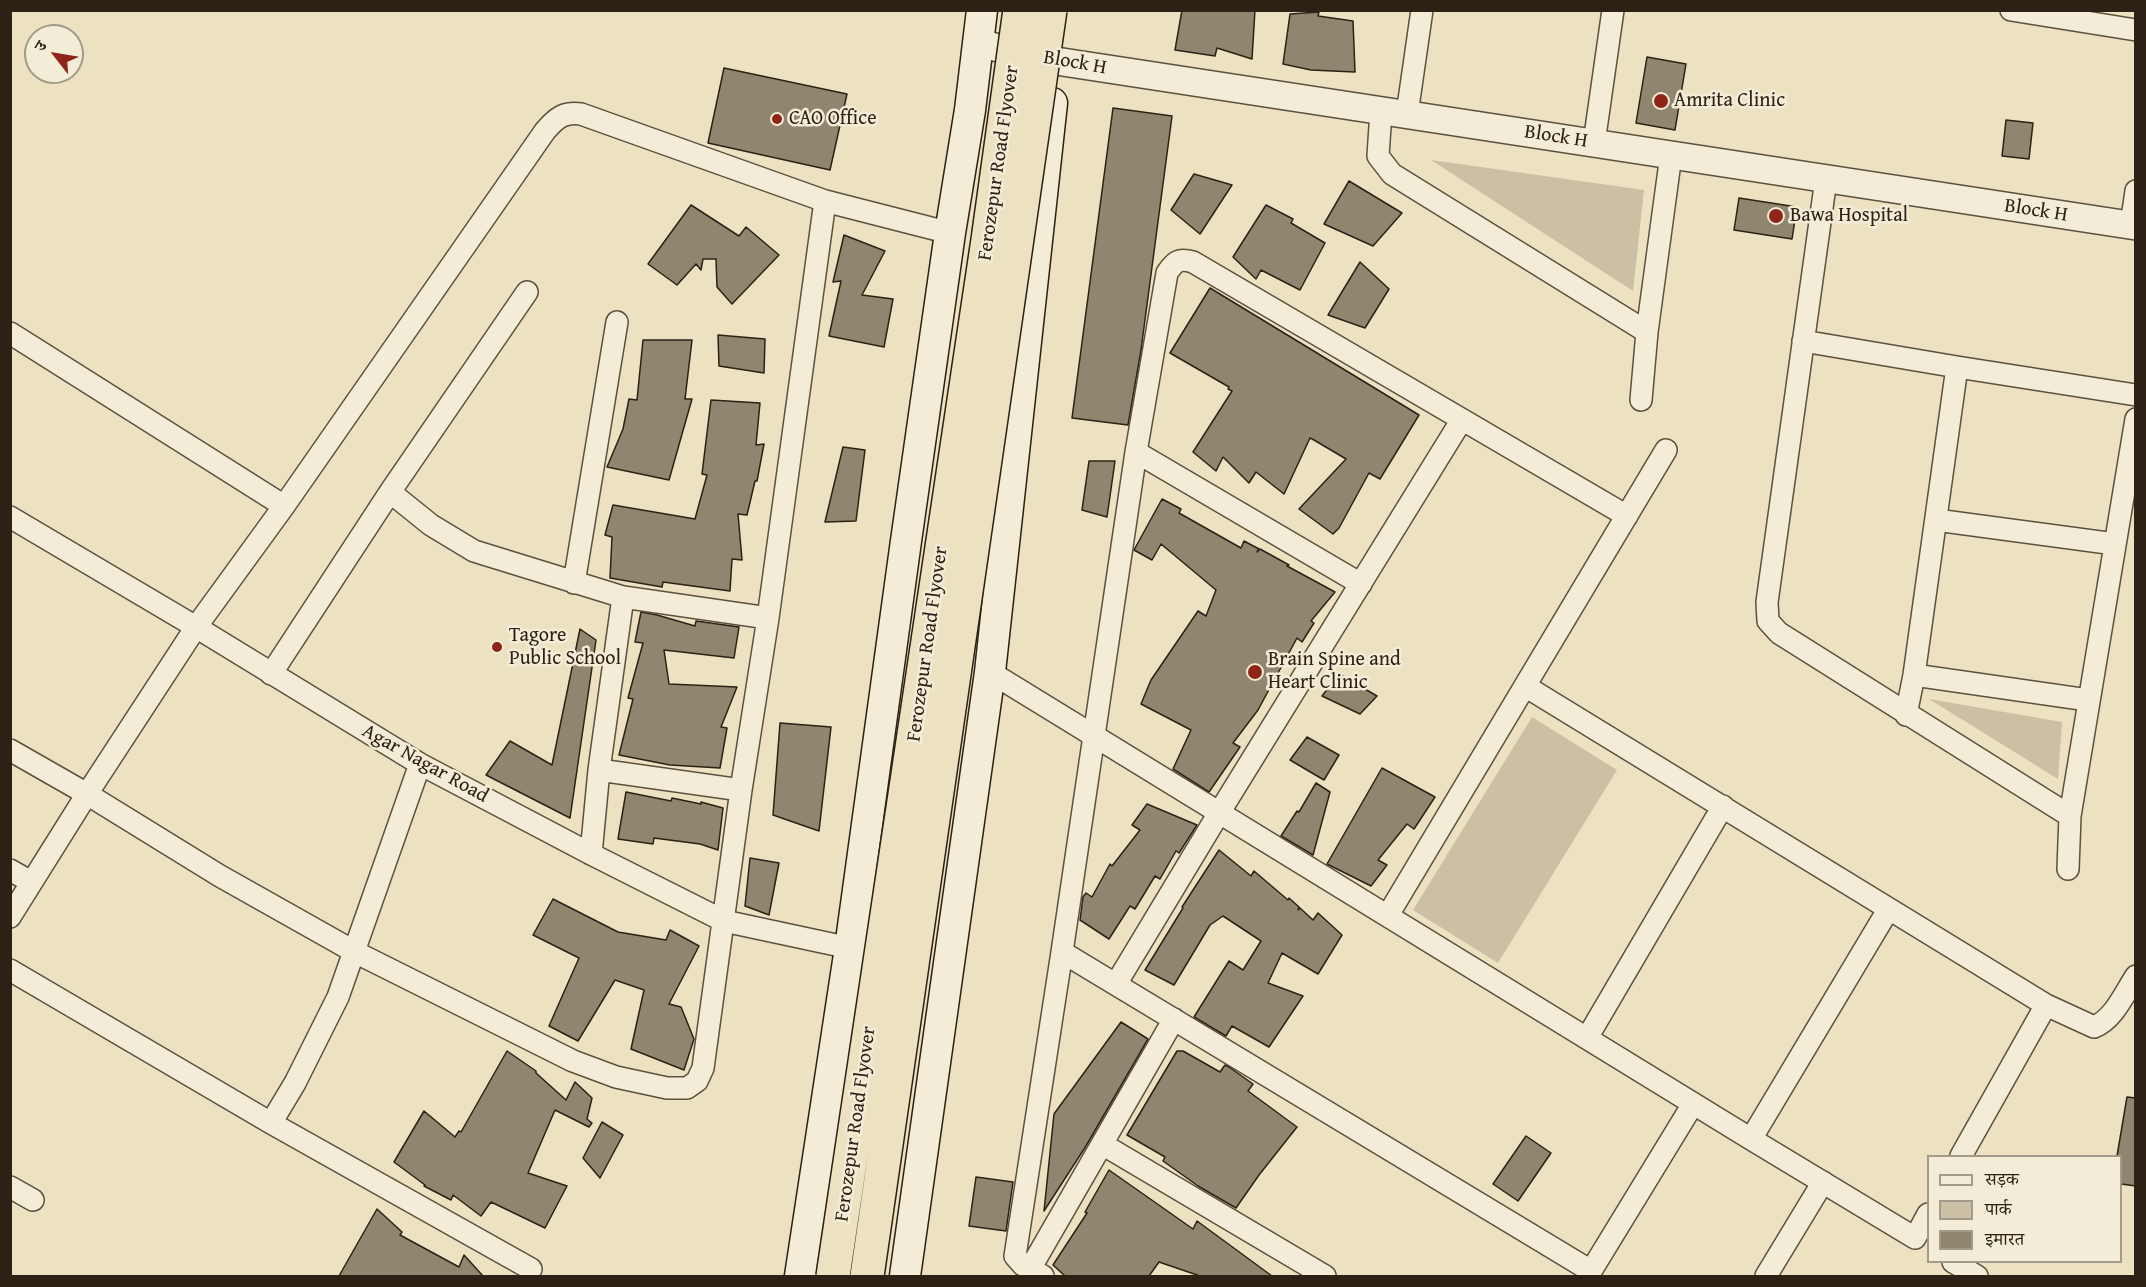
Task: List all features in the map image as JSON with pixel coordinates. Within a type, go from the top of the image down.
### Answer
[{"type":"highway","name":"Ferozepur Road Flyover","points":[[833,1276],[1020,10]]},
{"type":"highway","name":"Ferozepur Road Flyover","points":[[867,1276],[1050,10]]},
{"type":"main road","points":[[800,1276],[850,948],[950,233],[970,110],[982,10]]},
{"type":"main road","points":[[905,1276],[990,672],[1056,61],[1065,10]]},
{"type":"street","points":[[1422,10],[1394,113],[1378,156],[1392,174],[1647,332]]},
{"type":"street","points":[[1594,143],[1613,10]]},
{"type":"street","points":[[2011,10],[2136,30]]},
{"type":"street","name":"Block H","points":[[977,43],[1056,61],[2133,225]]},
{"type":"street","points":[[10,917],[196,627],[284,506],[538,140],[557,118],[568,113],[581,114],[825,201],[950,233]]},
{"type":"street","points":[[1641,400],[1647,332],[1671,155]]},
{"type":"street","points":[[1826,179],[1767,602],[1768,621],[1779,633],[1906,715],[2070,816]]},
{"type":"street","points":[[2133,225],[2136,191]]},
{"type":"street","points":[[10,750],[87,794],[220,876],[355,952],[573,1061],[616,1077],[667,1088],[687,1088],[697,1081],[703,1068],[825,201]]},
{"type":"street","points":[[1174,1019],[1102,1144],[1036,1273],[1017,1260],[1015,1256],[1136,452],[1167,273],[1174,262],[1182,259],[1193,262],[1627,516]]},
{"type":"street","points":[[271,674],[390,492],[527,292]]},
{"type":"street","points":[[574,583],[617,322]]},
{"type":"street","points":[[10,333],[284,506]]},
{"type":"street","points":[[1803,341],[2136,394]]},
{"type":"street","points":[[1906,715],[1914,675],[1957,367]]},
{"type":"street","points":[[2068,869],[2070,816],[2136,419]]},
{"type":"street","points":[[1116,984],[1461,420]]},
{"type":"street","points":[[1388,915],[1666,450]]},
{"type":"street","points":[[1136,452],[1361,584]]},
{"type":"street","points":[[390,492],[431,525],[474,551],[623,597],[768,618]]},
{"type":"street","name":"Agar Nagar Road","points":[[10,517],[420,764],[591,854],[724,921],[850,948]]},
{"type":"street","points":[[1936,520],[2115,544]]},
{"type":"street","points":[[591,854],[599,770],[623,597]]},
{"type":"street","points":[[990,672],[1922,1242],[1927,1222]]},
{"type":"street","points":[[1914,675],[2088,700]]},
{"type":"street","points":[[1525,687],[2046,1005],[2094,1027],[2102,1024],[2111,1016],[2136,976]]},
{"type":"street","points":[[271,1123],[338,997],[420,764]]},
{"type":"street","points":[[599,770],[741,790]]},
{"type":"street","points":[[1587,1038],[1723,806]]},
{"type":"street","points":[[10,870],[32,882]]},
{"type":"street","points":[[1751,1139],[1888,910]]},
{"type":"street","points":[[1062,952],[1589,1274],[1693,1104]]},
{"type":"street","points":[[10,970],[271,1123],[531,1269]]},
{"type":"street","points":[[1962,1155],[2046,1005]]},
{"type":"street","points":[[1102,1144],[1325,1276]]},
{"type":"street","points":[[1766,1276],[1824,1182]]},
{"type":"street","points":[[10,1187],[33,1200]]},
{"type":"street","points":[[1955,1263],[1977,1276]]},
{"type":"green space","points":[[1431,160],[1644,190],[1633,291]]},
{"type":"green space","points":[[1929,699],[2062,722],[2058,779]]},
{"type":"green space","points":[[1532,717],[1617,770],[1498,963],[1413,910]]},
{"type":"building","points":[[1182,10],[1255,10],[1252,59],[1217,48],[1215,56],[1175,50]]},
{"type":"building","points":[[1319,12],[1318,16],[1353,21],[1355,72],[1311,70],[1283,64],[1290,14]]},
{"type":"building","points":[[1647,57],[1686,64],[1675,130],[1636,123]]},
{"type":"building","name":"CAO Office","points":[[724,68],[847,94],[830,170],[708,143]]},
{"type":"building","points":[[1113,108],[1172,116],[1141,350],[1128,425],[1072,418]]},
{"type":"building","points":[[2006,120],[2033,123],[2029,159],[2002,156]]},
{"type":"building","points":[[1194,174],[1232,185],[1200,234],[1171,210]]},
{"type":"building","points":[[1349,181],[1402,213],[1373,246],[1324,224]]},
{"type":"building","points":[[1739,198],[1797,207],[1792,239],[1734,230]]},
{"type":"building","points":[[691,205],[739,236],[746,227],[779,255],[732,304],[717,287],[716,259],[703,259],[701,270],[696,264],[677,285],[648,264]]},
{"type":"building","points":[[1266,205],[1293,219],[1291,223],[1325,243],[1300,290],[1261,270],[1256,279],[1233,257]]},
{"type":"building","points":[[844,235],[885,251],[862,295],[893,299],[884,347],[829,336],[841,281],[833,282]]},
{"type":"building","points":[[1360,262],[1389,289],[1365,328],[1328,315]]},
{"type":"building","points":[[1210,288],[1419,415],[1380,479],[1369,473],[1339,528],[1333,534],[1299,509],[1346,459],[1314,440],[1310,438],[1284,494],[1256,472],[1249,483],[1223,457],[1216,471],[1193,452],[1232,391],[1228,389],[1229,387],[1170,353]]},
{"type":"building","points":[[718,335],[765,339],[764,373],[719,366]]},
{"type":"building","points":[[643,340],[692,340],[685,399],[692,399],[669,480],[607,467],[623,429],[629,399],[637,400]]},
{"type":"building","points":[[711,400],[760,403],[756,445],[764,444],[757,481],[755,481],[747,515],[738,514],[742,560],[732,559],[730,591],[663,582],[662,587],[610,578],[612,537],[605,535],[613,505],[695,519],[707,475],[702,474]]},
{"type":"building","points":[[843,447],[865,450],[856,521],[825,522]]},
{"type":"building","points":[[1089,461],[1115,461],[1107,517],[1082,510]]},
{"type":"building","points":[[1162,499],[1181,509],[1179,513],[1241,548],[1244,541],[1259,549],[1257,552],[1260,549],[1335,592],[1311,621],[1314,623],[1302,642],[1297,638],[1258,710],[1233,743],[1240,747],[1209,792],[1173,769],[1191,730],[1141,704],[1151,680],[1198,611],[1206,616],[1216,590],[1161,544],[1152,560],[1134,550]]},
{"type":"building","points":[[641,612],[695,626],[696,621],[739,627],[734,658],[664,650],[669,684],[737,687],[721,727],[727,728],[720,768],[670,765],[619,755],[633,699],[628,698],[643,643],[635,642]]},
{"type":"building","points":[[580,629],[596,640],[570,818],[486,775],[510,741],[552,765]]},
{"type":"building","points":[[1339,674],[1377,696],[1360,714],[1322,696]]},
{"type":"building","points":[[780,723],[831,727],[819,831],[773,815]]},
{"type":"building","points":[[1307,737],[1339,755],[1324,780],[1290,760]]},
{"type":"building","points":[[1382,768],[1435,797],[1414,829],[1407,824],[1378,860],[1387,865],[1371,886],[1327,864]]},
{"type":"building","points":[[1316,783],[1330,792],[1313,855],[1281,836]]},
{"type":"building","points":[[626,792],[671,801],[672,798],[701,804],[701,802],[723,808],[718,850],[700,844],[654,838],[653,844],[618,839]]},
{"type":"building","points":[[1147,804],[1197,825],[1179,853],[1176,851],[1160,879],[1155,876],[1135,909],[1130,906],[1109,939],[1080,920],[1083,897],[1086,893],[1092,897],[1110,864],[1112,866],[1140,830],[1132,825]]},
{"type":"building","points":[[1219,850],[1251,876],[1254,871],[1288,900],[1289,898],[1299,907],[1298,910],[1300,908],[1313,920],[1318,913],[1342,935],[1318,974],[1282,953],[1268,983],[1303,996],[1269,1047],[1232,1026],[1226,1036],[1194,1017],[1229,961],[1243,970],[1261,941],[1223,916],[1210,925],[1174,985],[1145,970]]},
{"type":"building","points":[[750,858],[779,863],[769,915],[745,906]]},
{"type":"building","points":[[553,899],[618,932],[666,940],[670,930],[699,946],[669,1004],[681,1007],[694,1039],[684,1070],[631,1049],[644,990],[615,980],[578,1041],[549,1026],[579,958],[533,935]]},
{"type":"building","points":[[1121,1022],[1148,1039],[1086,1146],[1044,1211],[1054,1114]]},
{"type":"building","points":[[507,1051],[536,1071],[566,1100],[575,1082],[592,1098],[587,1119],[592,1123],[589,1127],[555,1110],[528,1173],[567,1186],[545,1228],[491,1202],[481,1216],[453,1195],[451,1200],[424,1186],[394,1162],[424,1111],[455,1137],[459,1131],[461,1132]]},
{"type":"building","points":[[1177,1051],[1183,1051],[1220,1072],[1225,1065],[1229,1067],[1253,1084],[1248,1091],[1297,1127],[1236,1208],[1198,1186],[1163,1161],[1165,1157],[1127,1135]]},
{"type":"building","points":[[2127,1097],[2136,1098],[2136,1186],[2122,1184],[2122,1155],[2117,1155]]},
{"type":"building","points":[[602,1122],[623,1135],[600,1178],[583,1158]]},
{"type":"building","points":[[1526,1136],[1551,1153],[1518,1201],[1493,1184]]},
{"type":"building","points":[[1109,1170],[1193,1229],[1197,1221],[1272,1276],[1200,1276],[1159,1262],[1149,1276],[1065,1276],[1053,1265],[1087,1213],[1085,1212]]},
{"type":"building","points":[[976,1177],[1013,1182],[1006,1231],[969,1226]]},
{"type":"building","points":[[377,1209],[402,1232],[400,1235],[459,1267],[464,1255],[483,1276],[339,1276]]},
{"type":"place","name":"Amrita Clinic","points":[[1661,101]]},
{"type":"place","name":"CAO Office","points":[[777,119]]},
{"type":"place","name":"Bawa Hospital","points":[[1776,216]]},
{"type":"place","name":"Tagore Public School","points":[[497,647]]},
{"type":"place","name":"Brain Spine and Heart Clinic","points":[[1255,672]]}]
